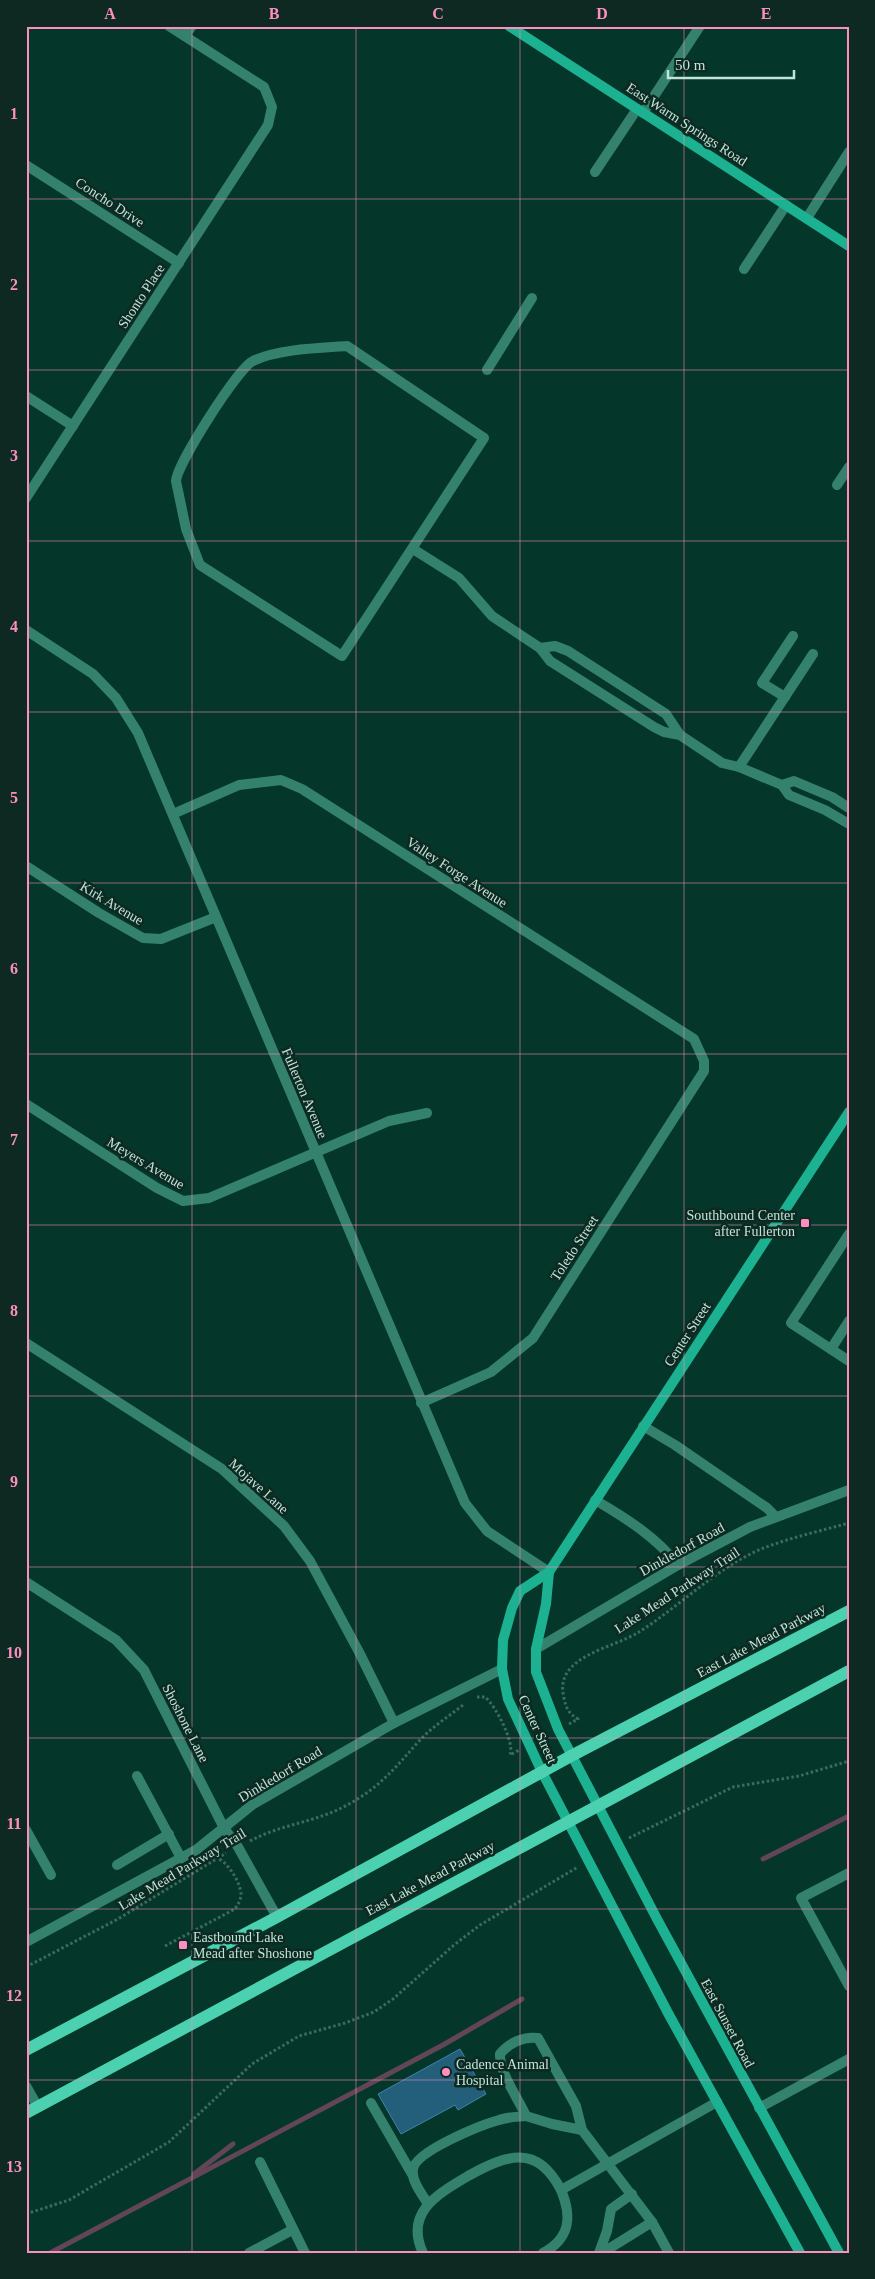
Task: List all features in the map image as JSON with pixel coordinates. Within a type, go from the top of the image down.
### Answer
[{"type":"main road","name":"East Lake Mead Parkway","points":[[26,2050],[277,1917],[571,1756],[849,1611]]},
{"type":"main road","name":"East Lake Mead Parkway","points":[[32,2110],[849,1670]]},
{"type":"street","points":[[169,26],[185,36],[192,26]]},
{"type":"street","name":"East Warm Springs Road","points":[[509,26],[849,246]]},
{"type":"street","points":[[595,172],[700,26]]},
{"type":"street","name":"Shonto Place","points":[[26,498],[268,125],[272,107],[264,87],[185,36]]},
{"type":"street","points":[[806,218],[849,152]]},
{"type":"street","name":"Concho Drive","points":[[26,165],[179,263]]},
{"type":"street","points":[[744,269],[786,205]]},
{"type":"street","points":[[487,370],[532,298]]},
{"type":"street","points":[[347,346],[484,438],[413,549],[342,656],[200,565],[186,528],[177,488],[177,474],[184,457],[244,367],[263,358],[306,349],[347,346]]},
{"type":"street","points":[[26,396],[73,426]]},
{"type":"street","points":[[837,485],[849,467]]},
{"type":"street","points":[[413,549],[459,578],[492,616],[540,648],[550,660],[654,727],[664,732],[680,735]]},
{"type":"street","name":"Fullerton Avenue","points":[[26,630],[93,674],[116,698],[138,733],[465,1503],[487,1531],[549,1572]]},
{"type":"street","points":[[785,696],[762,683],[793,636]]},
{"type":"street","points":[[540,648],[548,646],[560,647],[666,714],[680,735],[722,763],[739,767],[782,785],[789,795],[825,810],[849,824]]},
{"type":"street","points":[[739,767],[812,654]]},
{"type":"street","points":[[600,693],[609,678]]},
{"type":"street","name":"Valley Forge Avenue","points":[[173,814],[239,785],[281,780],[302,789],[694,1039],[704,1061]]},
{"type":"street","points":[[782,785],[794,781],[832,797],[849,808]]},
{"type":"street","name":"Kirk Avenue","points":[[26,866],[99,913],[143,938],[161,939],[216,917]]},
{"type":"street","name":"Toledo Street","points":[[421,1403],[491,1372],[533,1338],[704,1071],[704,1061]]},
{"type":"street","name":"Meyers Avenue","points":[[26,1104],[157,1188],[183,1201],[209,1198],[389,1121],[427,1113]]},
{"type":"street","name":"Center Street","points":[[568,1821],[542,1772],[508,1699],[502,1669],[503,1640],[512,1608],[520,1591],[549,1572],[849,1112]]},
{"type":"street","points":[[849,1234],[791,1323],[849,1361]]},
{"type":"street","points":[[831,1349],[849,1321]]},
{"type":"street","name":"Mojave Lane","points":[[26,1343],[222,1469],[284,1526],[310,1561],[360,1652],[394,1723]]},
{"type":"street","points":[[643,1426],[675,1445],[767,1508],[776,1517]]},
{"type":"street","name":"Dinkledorf Road","points":[[536,1649],[678,1565],[750,1527],[849,1490]]},
{"type":"street","points":[[595,1500],[625,1518],[664,1547],[678,1565]]},
{"type":"street","name":"Center Street","points":[[549,1572],[546,1604],[536,1649],[536,1672],[558,1729],[597,1806]]},
{"type":"street","name":"Shoshone Lane","points":[[26,1582],[116,1640],[144,1670],[224,1828],[238,1847],[277,1917]]},
{"type":"street","name":"Dinkledorf Road","points":[[26,1942],[196,1850],[252,1805],[394,1723],[502,1669]]},
{"type":"street","points":[[137,1776],[181,1858]]},
{"type":"street","name":"East Sunset Road","points":[[597,1806],[839,2253]]},
{"type":"street","points":[[568,1821],[717,2102],[800,2253]]},
{"type":"street","points":[[26,1830],[51,1875]]},
{"type":"street","points":[[117,1865],[169,1834]]},
{"type":"street","points":[[848,1875],[801,1898],[849,1986]]},
{"type":"street","points":[[526,2116],[517,2095],[502,2071],[500,2054],[506,2047],[521,2039],[532,2037],[538,2038],[561,2076],[576,2106],[582,2130],[652,2222],[669,2253]]},
{"type":"street","points":[[759,2108],[849,2059]]},
{"type":"street","points":[[26,2086],[32,2110]]},
{"type":"street","points":[[561,2190],[717,2102]]},
{"type":"street","points":[[371,2103],[428,2204]]},
{"type":"street","points":[[413,2175],[413,2166],[419,2158],[459,2135],[500,2119],[526,2116],[582,2130]]},
{"type":"street","points":[[422,2253],[417,2235],[422,2214],[436,2194],[490,2163],[518,2156],[543,2165],[554,2176],[561,2190],[569,2215],[567,2227],[552,2248],[543,2253]]},
{"type":"street","points":[[260,2162],[305,2253]]},
{"type":"street","points":[[601,2253],[611,2209],[632,2194]]},
{"type":"street","points":[[601,2253],[652,2222]]},
{"type":"street","points":[[249,2253],[292,2230]]},
{"type":"path","name":"Lake Mead Parkway Trail","points":[[558,1729],[578,1719],[572,1716],[566,1705],[562,1684],[565,1675],[578,1660],[638,1632],[724,1570],[761,1550],[849,1523]]},
{"type":"path","points":[[469,1699],[485,1697],[491,1702],[510,1743],[510,1755],[529,1744]]},
{"type":"path","name":"Lake Mead Parkway Trail","points":[[26,1967],[118,1919],[238,1847],[278,1829],[333,1812],[367,1794],[392,1773],[433,1728],[464,1703]]},
{"type":"path","points":[[616,1844],[732,1786],[799,1776],[849,1761]]},
{"type":"path","points":[[165,1946],[234,1909],[239,1903],[240,1887],[225,1861],[219,1857],[212,1856]]},
{"type":"path","points":[[26,2214],[70,2200],[169,2142],[252,2064],[299,2036],[345,2023],[374,2012],[393,1999],[454,1944],[480,1924],[588,1860]]},
{"type":"building","name":"Cadence Animal Hospital","points":[[460,2049],[486,2094],[458,2110],[455,2105],[401,2134],[378,2094]]},
{"type":"waterway","points":[[763,1859],[849,1816]]},
{"type":"waterway","points":[[50,2253],[443,2045],[522,1999]]},
{"type":"waterway","points":[[194,2174],[233,2144]]},
{"type":"place","name":"Southbound Center after Fullerton","points":[[805,1223]]},
{"type":"place","name":"Eastbound Lake Mead after Shoshone","points":[[183,1945]]},
{"type":"place","name":"Cadence Animal Hospital","points":[[446,2072]]}]
